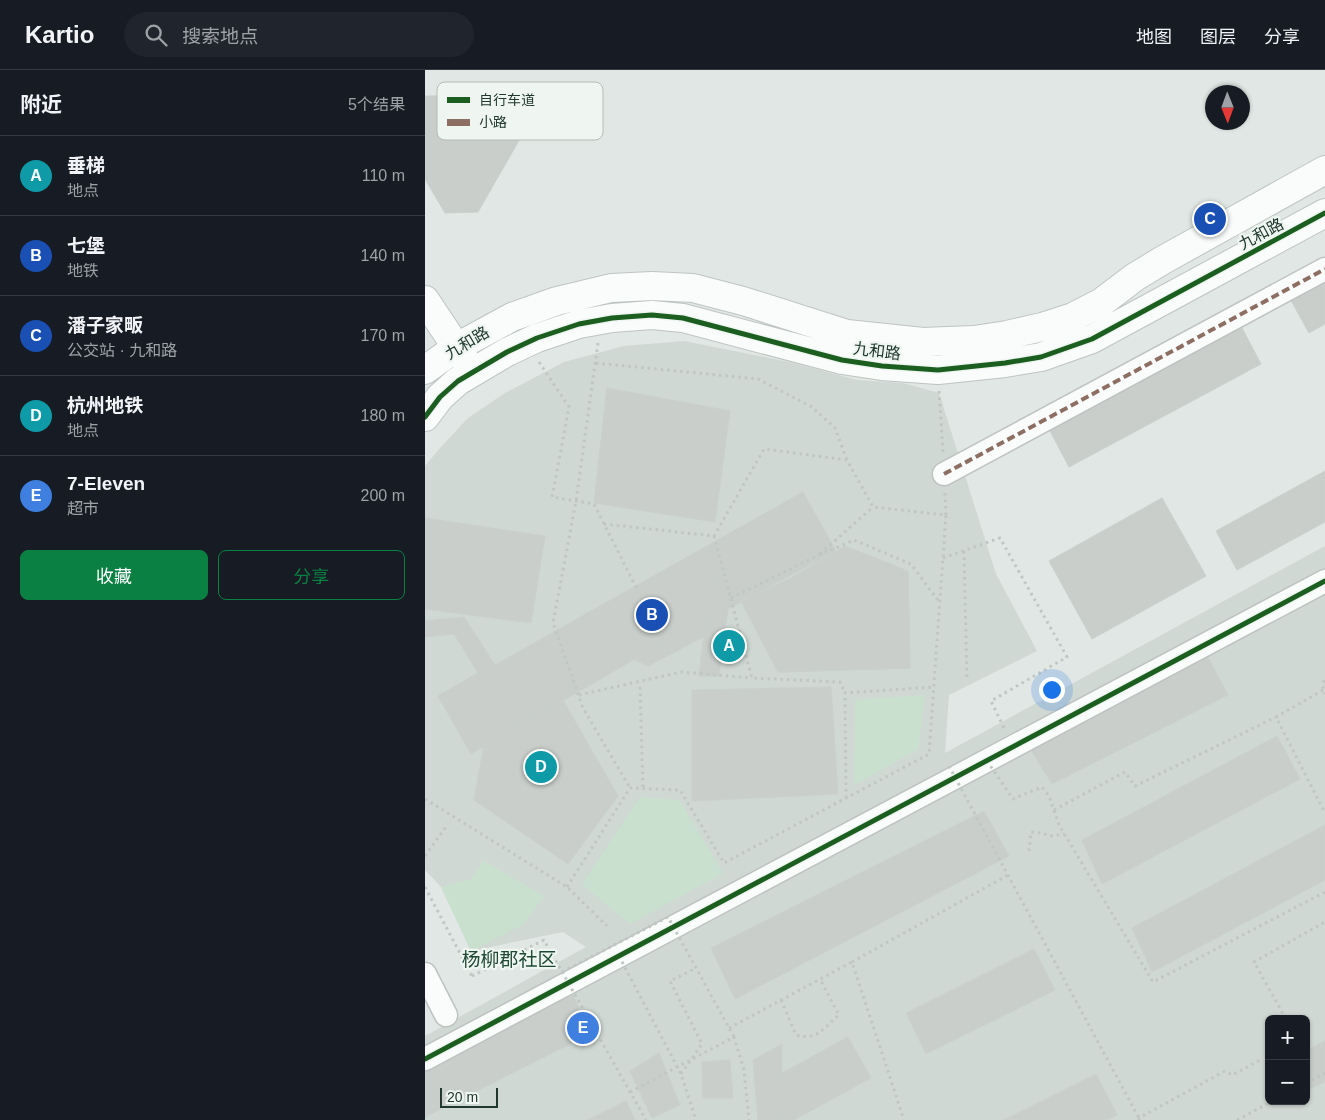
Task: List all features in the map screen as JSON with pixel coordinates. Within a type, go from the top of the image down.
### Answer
[{"type":"street","name":"九和路","points":[[425,370],[457,347],[512,317],[557,301],[611,288],[652,286],[693,288],[743,300],[847,334],[923,342],[974,340],[1007,335],[1073,317],[1102,302],[1135,277],[1163,260],[1325,170]]},
{"type":"street","name":"九和路","points":[[433,407],[458,382],[507,352],[537,338],[579,324],[611,318],[652,315],[683,318],[842,360],[882,366],[938,370],[1041,357],[1092,339],[1325,213]]},
{"type":"street","points":[[944,474],[1325,269]]},
{"type":"street","points":[[425,300],[473,373]]},
{"type":"street","points":[[425,374],[433,407]]},
{"type":"street","points":[[425,1059],[565,977],[619,956],[952,772],[987,761],[1325,581]]},
{"type":"street","points":[[425,974],[446,1015]]},
{"type":"path","points":[[599,341],[576,501],[553,623],[583,708],[630,788]]},
{"type":"path","points":[[539,361],[569,407],[552,497],[594,504],[637,589]]},
{"type":"path","points":[[596,363],[758,379],[813,407],[835,428],[847,460],[873,507]]},
{"type":"path","points":[[630,788],[680,790],[724,863],[929,754],[947,515],[938,370]]},
{"type":"path","points":[[752,678],[715,536],[764,449],[847,460]]},
{"type":"path","points":[[817,556],[873,507],[947,515]]},
{"type":"path","points":[[604,524],[715,536]]},
{"type":"path","points":[[943,558],[1000,538],[1067,657],[991,701],[1007,735]]},
{"type":"path","points":[[731,598],[853,540],[911,564],[940,603]]},
{"type":"path","points":[[964,550],[967,681]]},
{"type":"path","points":[[579,695],[681,672],[752,678],[840,682],[845,693],[846,798]]},
{"type":"path","points":[[1325,681],[1323,682],[1325,694]]},
{"type":"path","points":[[640,687],[643,788]]},
{"type":"path","points":[[845,693],[934,687]]},
{"type":"path","points":[[1053,810],[1125,772],[1135,786],[1276,717],[1323,690]]},
{"type":"path","points":[[1276,717],[1325,813]]},
{"type":"path","points":[[987,761],[1013,799],[1042,787],[1049,796],[1064,834],[1153,982],[1325,892]]},
{"type":"path","points":[[952,772],[1139,1119],[1225,1071],[1232,1075],[1262,1059]]},
{"type":"path","points":[[567,887],[630,788]]},
{"type":"path","points":[[425,800],[567,887],[607,926]]},
{"type":"path","points":[[425,856],[448,824]]},
{"type":"path","points":[[1029,851],[1031,832],[1050,836],[1064,834]]},
{"type":"path","points":[[729,1028],[1008,876]]},
{"type":"path","points":[[425,888],[472,976],[544,940],[646,1120]]},
{"type":"path","points":[[565,977],[668,916],[734,1037],[744,1070],[749,1120]]},
{"type":"path","points":[[1284,1015],[1254,962],[1325,922]]},
{"type":"path","points":[[619,956],[681,1074],[696,1120]]},
{"type":"path","points":[[852,962],[904,1120]]},
{"type":"path","points":[[681,1074],[703,1044],[670,981],[696,968]]},
{"type":"path","points":[[781,1000],[796,1035],[807,1038],[817,1034],[839,1014],[820,979]]},
{"type":"path","points":[[630,1092],[734,1037]]},
{"type":"path","points":[[1310,1081],[1325,1073]]},
{"type":"path","points":[[1237,1120],[1265,1105]]},
{"type":"shaded area","points":[[684,341],[789,362],[857,380],[903,383],[939,393],[996,574],[1037,651],[949,695],[945,753],[1325,546],[1325,1120],[425,1120],[425,1036],[586,947],[563,932],[471,951],[441,887],[425,870],[425,466],[468,418],[505,393],[564,362],[624,346]]},
{"type":"green space","points":[[925,695],[918,749],[854,785],[855,700]]},
{"type":"green space","points":[[640,797],[679,800],[723,873],[630,924],[582,884]]},
{"type":"green space","points":[[483,861],[544,896],[524,924],[471,951],[441,887],[471,879]]},
{"type":"building","points":[[425,96],[437,96],[437,140],[519,140],[478,212],[445,213],[425,179]]},
{"type":"building","points":[[1325,275],[1325,324],[1309,333],[1288,295]]},
{"type":"building","points":[[1241,326],[1261,364],[1069,467],[1049,429]]},
{"type":"building","points":[[607,388],[730,411],[715,522],[594,503]]},
{"type":"building","points":[[1325,471],[1325,522],[1237,570],[1216,531]]},
{"type":"building","points":[[803,492],[836,551],[728,609],[719,676],[699,676],[706,618],[471,754],[438,696],[478,673],[454,634],[425,637],[425,621],[464,617],[495,665]]},
{"type":"building","points":[[1162,498],[1206,576],[1092,639],[1049,561]]},
{"type":"building","points":[[425,518],[545,536],[531,623],[425,609]]},
{"type":"building","points":[[845,546],[908,571],[910,668],[778,672],[741,601],[789,579]]},
{"type":"building","points":[[677,570],[720,577],[707,635],[648,666],[603,644],[623,597]]},
{"type":"building","points":[[908,571],[910,668],[778,672],[741,601],[789,579]]},
{"type":"building","points":[[723,639],[736,640],[735,652],[722,651]]},
{"type":"building","points":[[1205,652],[1228,695],[1052,784],[1028,745]]},
{"type":"building","points":[[831,687],[838,794],[692,801],[692,690]]},
{"type":"building","points":[[563,700],[618,796],[568,864],[474,800],[485,739]]},
{"type":"building","points":[[1277,736],[1300,779],[1102,884],[1082,840]]},
{"type":"building","points":[[549,749],[573,794],[561,812],[516,782],[520,762]]},
{"type":"building","points":[[984,811],[1009,856],[735,999],[711,948]]},
{"type":"building","points":[[1325,825],[1325,880],[1152,972],[1132,928]]},
{"type":"building","points":[[1034,949],[1055,990],[926,1054],[906,1013]]},
{"type":"building","points":[[571,992],[592,1033],[425,1117],[425,1065]]},
{"type":"building","points":[[848,1037],[871,1078],[794,1120],[776,1120],[758,1086]]},
{"type":"building","points":[[1325,1041],[1325,1081],[1310,1089],[1310,1060],[1310,1049]]},
{"type":"building","points":[[782,1044],[781,1120],[758,1120],[753,1060]]},
{"type":"building","points":[[659,1053],[680,1105],[652,1118],[630,1071]]},
{"type":"building","points":[[730,1060],[733,1098],[703,1098],[702,1062]]},
{"type":"building","points":[[1096,1074],[1117,1115],[1107,1120],[1004,1120]]},
{"type":"building","points":[[626,1101],[635,1120],[588,1120]]},
{"type":"marked path","points":[[944,474],[1325,269]]},
{"type":"cycle path","points":[[425,417],[440,397],[458,381],[507,352],[537,338],[579,324],[612,318],[652,315],[683,318],[842,360],[882,366],[938,370],[1041,357],[1092,339],[1325,213]]},
{"type":"cycle path","points":[[425,1059],[1325,581]]},
{"type":"place","name":"潘子家畈","points":[[1210,219]]},
{"type":"place","name":"七堡","points":[[652,615]]},
{"type":"place","name":"垂梯","points":[[729,646]]},
{"type":"place","name":"杭州地铁","points":[[541,767]]},
{"type":"place","name":"7-Eleven","points":[[583,1028]]},
{"type":"district","name":"杨柳郡社区","points":[[509,959]]}]
